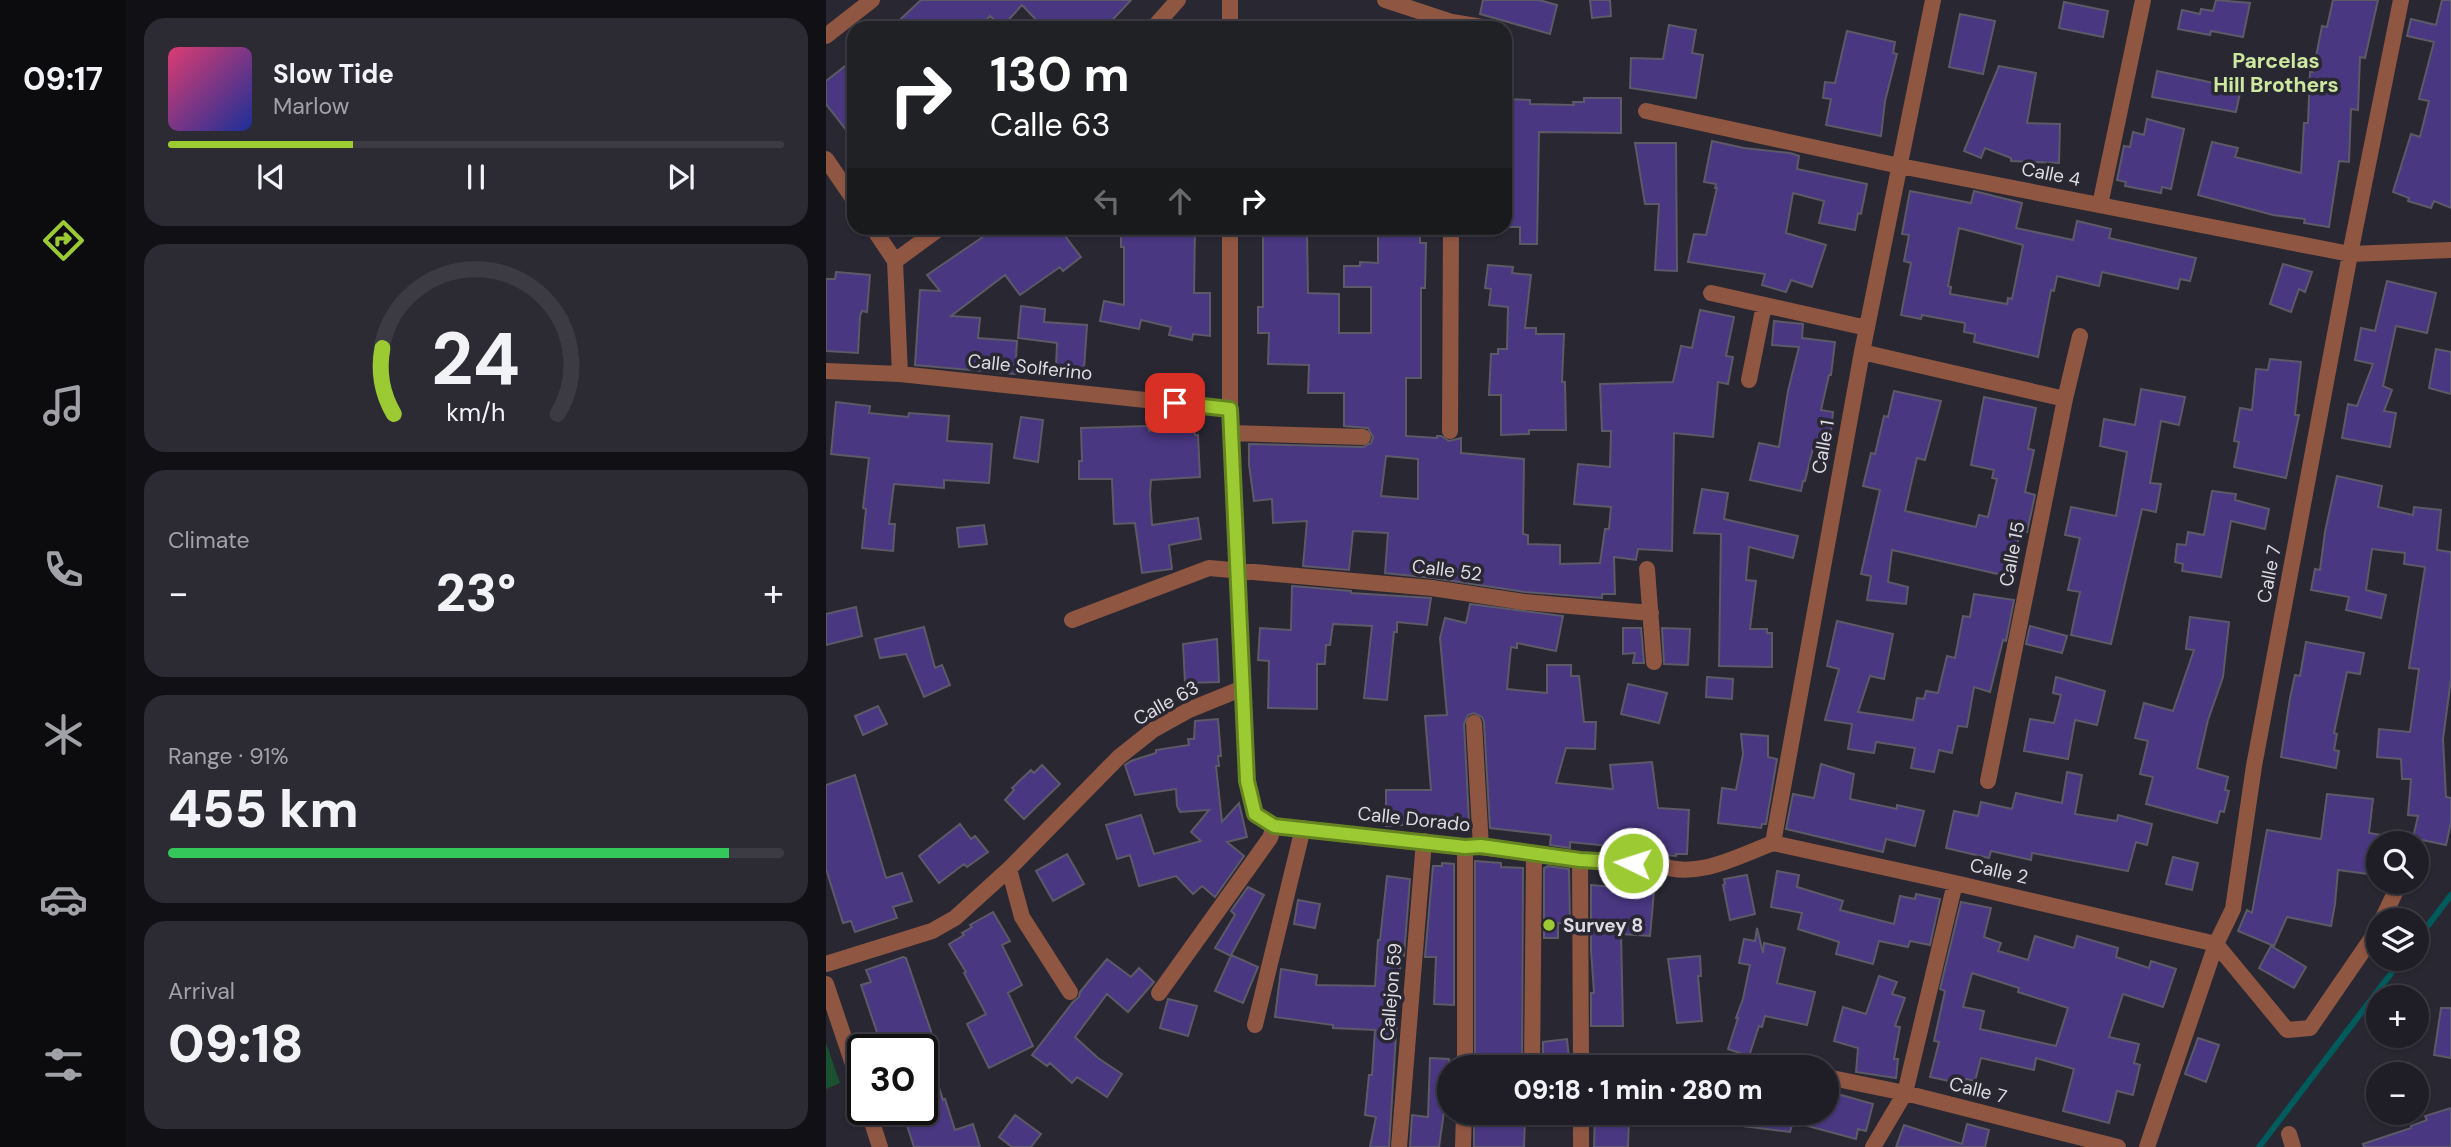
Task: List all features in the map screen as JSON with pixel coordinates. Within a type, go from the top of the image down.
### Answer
[{"type":"street","points":[[826,36],[872,0]]},
{"type":"street","points":[[1159,21],[1178,0]]},
{"type":"street","points":[[1230,0],[1230,21]]},
{"type":"street","points":[[1385,0],[1441,21]]},
{"type":"street","name":"Calle 1","points":[[1773,844],[1862,352],[1933,0]]},
{"type":"street","points":[[2100,205],[2143,0]]},
{"type":"street","name":"Calle 7","points":[[2147,1147],[2216,944],[2233,909],[2254,766],[2350,254],[2402,0]]},
{"type":"street","name":"Calle 4","points":[[1646,111],[1900,166],[2350,254],[2451,250]]},
{"type":"street","points":[[826,159],[847,190]]},
{"type":"street","points":[[878,235],[895,261],[900,374]]},
{"type":"street","points":[[895,261],[930,235]]},
{"type":"street","points":[[1159,993],[1270,838],[1274,826],[1255,814],[1247,781],[1230,409],[1230,235]]},
{"type":"street","points":[[1450,431],[1451,235]]},
{"type":"street","points":[[1711,293],[1867,327]]},
{"type":"street","points":[[1749,380],[1763,305]]},
{"type":"street","name":"Calle 15","points":[[1988,781],[2080,335]]},
{"type":"street","points":[[1862,352],[2065,399]]},
{"type":"street","name":"Calle Solferino","points":[[826,371],[900,374],[1230,409]]},
{"type":"street","points":[[1231,433],[1363,437]]},
{"type":"street","name":"Calle 52","points":[[1072,620],[1209,568],[1432,588],[1524,602],[1651,613]]},
{"type":"street","points":[[1647,569],[1654,663]]},
{"type":"street","name":"Calle 63","points":[[826,964],[932,931],[955,918],[1009,869],[1119,757],[1153,730],[1189,710],[1243,688]]},
{"type":"street","points":[[1465,1055],[1473,847],[1474,723]]},
{"type":"street","name":"Calle Dorado","points":[[1274,826],[1580,860],[1660,865],[1668,869],[1686,870],[1716,864],[1773,844]]},
{"type":"street","points":[[1255,1025],[1303,828]]},
{"type":"street","name":"Callejon 59","points":[[1399,1147],[1424,841]]},
{"type":"street","name":"Calle 2","points":[[1773,844],[2216,944]]},
{"type":"street","points":[[1532,1055],[1534,855]]},
{"type":"street","points":[[1580,860],[1581,1055]]},
{"type":"street","points":[[1009,869],[1022,917],[1070,992]]},
{"type":"street","points":[[1873,1147],[1905,1093],[1955,883]]},
{"type":"street","points":[[2216,944],[2287,1030],[2310,1028],[2366,946]]},
{"type":"street","points":[[826,984],[847,1046]]},
{"type":"street","name":"Calle 7","points":[[1839,1079],[2118,1147]]},
{"type":"street","points":[[873,1125],[880,1147]]},
{"type":"street","points":[[1463,1147],[1464,1125]]},
{"type":"street","points":[[1581,1125],[1581,1147]]},
{"type":"green space","points":[[826,1043],[840,1083],[826,1089]]},
{"type":"building","points":[[921,0],[1131,0],[1112,21],[1037,21],[1022,5],[1007,21],[995,21],[990,16],[985,21],[898,21]]},
{"type":"building","points":[[1483,0],[1539,0],[1557,5],[1550,34],[1480,14]]},
{"type":"building","points":[[1590,0],[1610,0],[1611,16],[1592,18]]},
{"type":"building","points":[[2216,0],[2250,3],[2243,37],[2178,29],[2182,10],[2200,14],[2201,9],[2213,11]]},
{"type":"building","points":[[2333,0],[2378,0],[2365,58],[2360,57],[2358,110],[2351,109],[2349,162],[2339,161],[2329,227],[2198,195],[2212,142],[2238,148],[2235,157],[2301,173],[2304,123],[2308,123],[2310,72],[2313,72],[2322,26],[2327,27]]},
{"type":"building","points":[[2442,0],[2451,0],[2451,208],[2434,201],[2431,208],[2408,201],[2409,198],[2393,192],[2411,134],[2420,137],[2429,101],[2419,99],[2434,42],[2407,36],[2411,19],[2436,25]]},
{"type":"building","points":[[2064,2],[2108,11],[2103,37],[2059,28]]},
{"type":"building","points":[[1960,14],[1995,21],[1983,74],[1949,67]]},
{"type":"building","points":[[1669,25],[1696,30],[1692,53],[1703,55],[1696,98],[1630,88],[1631,58],[1663,59]]},
{"type":"building","points":[[1847,31],[1895,42],[1893,53],[1897,54],[1885,101],[1881,136],[1826,125],[1831,99],[1823,98],[1825,82],[1835,83]]},
{"type":"building","points":[[847,64],[847,131],[826,104],[826,81]]},
{"type":"building","points":[[1999,66],[2036,73],[2027,123],[2060,124],[2059,163],[2011,161],[2011,158],[1985,148],[1981,158],[1964,151]]},
{"type":"building","points":[[2157,71],[2214,83],[2216,78],[2231,81],[2230,86],[2241,88],[2236,112],[2152,97]]},
{"type":"building","points":[[1584,98],[1621,98],[1621,133],[1539,132],[1537,244],[1520,244],[1520,227],[1512,227],[1512,99],[1530,100],[1530,104],[1574,105],[1573,102],[1584,102]]},
{"type":"building","points":[[2147,119],[2184,129],[2171,189],[2162,187],[2161,193],[2125,186],[2126,182],[2117,180],[2124,146],[2130,147],[2133,132],[2144,135]]},
{"type":"building","points":[[1712,141],[1790,153],[1799,156],[1797,169],[1867,184],[1855,230],[1819,223],[1824,201],[1793,193],[1786,233],[1826,245],[1812,287],[1791,280],[1786,292],[1762,285],[1765,274],[1688,262],[1694,234],[1706,235],[1717,188],[1716,184],[1704,182]]},
{"type":"building","points":[[1635,143],[1676,143],[1677,271],[1655,270],[1659,204],[1645,204]]},
{"type":"building","points":[[1910,191],[1971,203],[1974,191],[2022,203],[2016,228],[2073,240],[2077,221],[2111,229],[2109,238],[2196,258],[2190,281],[2180,279],[2178,289],[2102,272],[2099,286],[2057,276],[2054,291],[2051,290],[2038,357],[1974,342],[1975,334],[1964,332],[1965,323],[1922,315],[1921,319],[1901,315],[1911,263],[1904,261],[1909,235],[1902,234]],"holes":[[[1959,228],[2023,245],[2012,299],[2008,298],[2007,304],[1950,294],[1951,287],[1948,286]]]},
{"type":"building","points":[[986,235],[1064,235],[1081,257],[1063,271],[1060,267],[1020,295],[1005,275],[951,316],[980,318],[978,338],[1017,341],[1015,374],[915,365],[920,290],[940,291],[927,275]]},
{"type":"building","points":[[1121,235],[1195,235],[1194,293],[1210,293],[1210,336],[1193,334],[1192,340],[1169,335],[1171,327],[1141,320],[1139,329],[1100,321],[1104,301],[1124,305],[1124,247],[1121,247]]},
{"type":"building","points":[[1263,235],[1307,235],[1308,293],[1339,294],[1339,333],[1371,333],[1371,287],[1344,287],[1344,266],[1360,266],[1360,262],[1378,263],[1378,235],[1420,235],[1420,243],[1426,243],[1425,288],[1421,288],[1421,378],[1406,378],[1406,436],[1441,436],[1449,441],[1461,438],[1461,453],[1524,459],[1523,534],[1528,535],[1528,544],[1560,545],[1560,564],[1600,563],[1605,529],[1609,529],[1611,507],[1574,504],[1578,464],[1610,467],[1611,431],[1602,431],[1600,384],[1673,382],[1681,346],[1692,348],[1700,310],[1734,317],[1726,356],[1733,357],[1728,384],[1718,382],[1713,437],[1674,433],[1672,551],[1638,549],[1636,560],[1614,557],[1615,594],[1602,594],[1602,598],[1525,592],[1385,573],[1388,533],[1353,531],[1349,570],[1303,566],[1307,521],[1273,523],[1272,499],[1254,501],[1249,444],[1363,447],[1371,443],[1373,437],[1368,428],[1344,426],[1344,393],[1308,393],[1309,365],[1268,364],[1269,333],[1258,333],[1258,307],[1263,307]],"holes":[[[1386,456],[1418,459],[1418,499],[1381,496]]]},
{"type":"building","points":[[2283,264],[2312,272],[2305,292],[2299,289],[2291,312],[2270,304]]},
{"type":"building","points":[[1488,265],[1513,267],[1512,273],[1531,275],[1525,328],[1536,328],[1536,334],[1564,334],[1562,382],[1565,382],[1566,430],[1529,430],[1529,434],[1501,435],[1501,395],[1489,395],[1491,354],[1498,354],[1498,349],[1507,349],[1508,307],[1489,305],[1491,289],[1485,288]]},
{"type":"building","points":[[836,272],[870,275],[867,312],[862,311],[860,316],[858,353],[826,351],[826,279],[835,279]]},
{"type":"building","points":[[2387,281],[2436,293],[2427,333],[2396,326],[2383,386],[2392,390],[2384,411],[2396,413],[2390,447],[2342,438],[2348,404],[2357,406],[2373,364],[2355,360],[2361,328],[2375,331]]},
{"type":"building","points":[[1021,306],[1045,309],[1044,322],[1087,325],[1084,369],[1056,367],[1057,343],[1018,338]]},
{"type":"building","points":[[1774,321],[1803,324],[1802,338],[1835,342],[1831,375],[1821,410],[1833,412],[1829,451],[1813,448],[1801,491],[1750,480],[1759,443],[1779,447],[1788,391],[1799,347],[1772,345]]},
{"type":"building","points":[[2436,349],[2451,352],[2451,394],[2429,388]]},
{"type":"building","points":[[2270,359],[2301,362],[2295,415],[2299,415],[2286,478],[2234,467],[2239,442],[2234,441],[2240,408],[2252,410],[2256,369],[2268,370]]},
{"type":"building","points":[[2141,389],[2185,397],[2179,425],[2161,421],[2150,483],[2161,484],[2156,512],[2142,509],[2111,644],[2071,635],[2080,592],[2068,590],[2080,538],[2065,535],[2071,507],[2116,516],[2127,452],[2100,446],[2104,419],[2135,425]]},
{"type":"building","points":[[1894,391],[1941,401],[1925,460],[1917,458],[1905,511],[1976,527],[1979,515],[1988,517],[1997,479],[1992,478],[1994,470],[1971,465],[1984,397],[2036,408],[2028,449],[2034,450],[2025,492],[2035,495],[2027,532],[2020,531],[2011,577],[1892,550],[1888,582],[1908,587],[1906,604],[1867,600],[1871,576],[1861,574],[1880,490],[1863,486],[1871,453],[1875,454],[1884,416],[1888,417]]},
{"type":"building","points":[[836,402],[870,406],[869,413],[908,417],[909,413],[949,416],[947,441],[992,444],[989,483],[944,480],[944,488],[894,484],[889,524],[895,524],[893,551],[862,548],[866,509],[863,508],[869,458],[831,454]]},
{"type":"building","points":[[1021,417],[1043,420],[1038,462],[1014,458]]},
{"type":"building","points":[[1148,426],[1149,431],[1194,428],[1195,435],[1198,435],[1200,477],[1151,480],[1150,494],[1152,525],[1198,518],[1201,539],[1169,545],[1172,569],[1142,573],[1135,523],[1114,524],[1112,479],[1079,479],[1079,461],[1082,461],[1081,428]]},
{"type":"building","points":[[2337,476],[2382,486],[2378,507],[2413,515],[2414,507],[2441,510],[2437,550],[2451,552],[2451,679],[2443,739],[2446,797],[2451,798],[2451,822],[2446,845],[2429,841],[2429,831],[2415,831],[2418,816],[2408,815],[2411,779],[2402,779],[2401,759],[2377,757],[2379,729],[2410,732],[2419,669],[2409,668],[2425,567],[2404,564],[2405,553],[2372,549],[2366,590],[2386,595],[2381,618],[2346,610],[2349,597],[2311,590],[2315,569],[2320,570]]},
{"type":"building","points":[[1702,489],[1728,493],[1724,519],[1798,536],[1793,558],[1749,547],[1746,580],[1756,581],[1750,629],[1767,629],[1767,633],[1772,633],[1772,667],[1719,666],[1721,534],[1694,533]]},
{"type":"building","points":[[2212,491],[2236,494],[2235,500],[2269,509],[2265,529],[2231,521],[2221,577],[2182,571],[2183,564],[2175,562],[2177,544],[2186,545],[2188,532],[2204,535]]},
{"type":"building","points":[[984,525],[987,544],[959,547],[957,528]]},
{"type":"building","points":[[1292,586],[1431,598],[1427,625],[1397,622],[1387,700],[1364,698],[1372,626],[1333,624],[1330,645],[1326,645],[1325,664],[1317,664],[1317,709],[1268,708],[1269,661],[1258,660],[1260,628],[1291,630]]},
{"type":"building","points":[[1974,594],[2014,600],[2006,641],[2003,640],[1990,692],[1974,687],[1967,727],[1958,726],[1952,753],[1939,750],[1934,772],[1911,768],[1915,748],[1876,742],[1874,753],[1848,749],[1852,724],[1825,720],[1839,669],[1827,666],[1837,621],[1893,634],[1884,679],[1870,676],[1858,712],[1913,720],[1917,698],[1924,699],[1926,691],[1938,693],[1947,656],[1955,658],[1963,616],[1970,617]]},
{"type":"building","points":[[1470,604],[1563,616],[1556,651],[1517,643],[1517,648],[1511,647],[1507,689],[1547,693],[1547,665],[1571,665],[1571,676],[1579,676],[1584,722],[1596,722],[1595,749],[1566,748],[1556,783],[1613,789],[1610,765],[1652,762],[1658,808],[1689,810],[1687,854],[1650,854],[1650,850],[1610,844],[1570,842],[1570,848],[1550,845],[1551,835],[1490,828],[1484,722],[1482,717],[1474,713],[1468,715],[1464,724],[1469,821],[1386,826],[1386,790],[1431,790],[1425,716],[1447,715],[1440,638],[1445,618],[1466,623]]},
{"type":"building","points":[[856,607],[862,636],[826,645],[826,614]]},
{"type":"building","points":[[2190,617],[2229,622],[2223,677],[2208,720],[2197,768],[2228,777],[2225,790],[2229,791],[2224,812],[2220,811],[2217,823],[2146,804],[2153,777],[2140,774],[2148,741],[2135,738],[2144,703],[2173,711],[2194,650],[2186,649]]},
{"type":"building","points":[[2030,626],[2067,636],[2062,653],[2026,644]]},
{"type":"building","points":[[924,627],[935,668],[942,665],[950,685],[924,697],[906,654],[880,658],[875,639]]},
{"type":"building","points":[[1623,628],[1641,628],[1644,663],[1633,663],[1635,653],[1623,654]]},
{"type":"building","points":[[1662,628],[1690,629],[1688,665],[1664,664]]},
{"type":"building","points":[[1217,639],[1219,682],[1185,683],[1183,644]]},
{"type":"building","points":[[2306,642],[2364,653],[2360,674],[2347,672],[2334,733],[2337,734],[2334,750],[2339,751],[2336,768],[2281,757],[2295,675],[2300,676]]},
{"type":"building","points":[[1707,677],[1733,679],[1732,699],[1706,697]]},
{"type":"building","points":[[2056,677],[2105,691],[2097,725],[2075,720],[2068,759],[2024,751],[2030,719],[2054,723],[2061,695],[2053,693]]},
{"type":"building","points":[[1628,684],[1667,693],[1659,723],[1621,714]]},
{"type":"building","points":[[878,706],[887,724],[863,735],[855,716]]},
{"type":"building","points":[[1218,719],[1221,756],[1218,756],[1219,766],[1216,766],[1222,822],[1239,803],[1247,837],[1227,842],[1244,856],[1215,897],[1202,886],[1193,894],[1176,876],[1139,886],[1130,855],[1117,859],[1106,825],[1141,815],[1154,854],[1201,841],[1191,832],[1209,810],[1180,812],[1176,789],[1135,795],[1125,765],[1156,753],[1156,750],[1189,745],[1188,739],[1194,739],[1195,721]]},
{"type":"building","points":[[1741,734],[1768,736],[1768,757],[1777,759],[1766,824],[1762,824],[1761,828],[1718,823],[1722,788],[1736,790],[1743,754]]},
{"type":"building","points":[[1821,764],[1854,774],[1850,799],[1897,809],[1897,805],[1924,811],[1915,846],[1886,839],[1883,852],[1786,829],[1793,794],[1814,798]]},
{"type":"building","points":[[1042,765],[1060,784],[1024,819],[1005,800],[1014,790],[1012,788],[1031,770],[1034,773]]},
{"type":"building","points":[[2067,772],[2082,775],[2075,814],[2117,821],[2118,815],[2152,824],[2147,845],[2136,842],[2128,871],[2032,853],[2031,860],[1991,851],[1989,858],[1946,848],[1954,811],[1978,816],[1981,802],[2012,809],[2016,793],[2062,803]]},
{"type":"building","points":[[855,775],[886,878],[902,873],[912,901],[893,907],[897,918],[855,932],[851,921],[843,923],[826,869],[826,785]]},
{"type":"building","points":[[2327,794],[2373,799],[2369,831],[2366,831],[2366,874],[2338,870],[2331,926],[2287,917],[2274,946],[2238,931],[2247,910],[2252,913],[2267,830],[2321,839]]},
{"type":"building","points":[[960,824],[971,839],[975,836],[988,852],[967,867],[964,864],[939,883],[919,856]]},
{"type":"building","points":[[1067,854],[1084,884],[1053,901],[1036,871]]},
{"type":"building","points":[[2173,857],[2198,863],[2192,890],[2166,884]]},
{"type":"building","points":[[1475,861],[1501,863],[1501,867],[1523,868],[1522,1055],[1475,1055]]},
{"type":"building","points":[[1442,863],[1454,864],[1454,1005],[1434,1004],[1436,957],[1425,957],[1433,866],[1442,866]]},
{"type":"building","points":[[1548,866],[1569,869],[1570,924],[1558,923],[1558,938],[1544,938],[1544,868]]},
{"type":"building","points":[[1777,871],[1799,875],[1797,887],[1843,901],[1840,910],[1894,924],[1900,896],[1915,899],[1916,894],[1940,899],[1930,945],[1910,941],[1908,947],[1879,941],[1873,964],[1836,954],[1839,942],[1798,929],[1802,913],[1771,907]]},
{"type":"building","points":[[1747,875],[1755,914],[1730,920],[1724,879]]},
{"type":"building","points":[[1387,876],[1410,879],[1404,956],[1401,955],[1389,1147],[1370,1147],[1376,1117],[1365,1115],[1369,1075],[1372,1075],[1375,1030],[1333,1028],[1333,1025],[1275,1017],[1281,969],[1317,975],[1316,985],[1375,986]]},
{"type":"building","points":[[1591,885],[1654,891],[1650,936],[1621,934],[1623,1026],[1591,1026],[1591,993],[1594,993]]},
{"type":"building","points":[[1248,887],[1264,895],[1231,955],[1258,967],[1243,1003],[1215,991],[1231,956],[1215,948],[1235,915],[1231,911]]},
{"type":"building","points":[[1298,900],[1320,904],[1315,928],[1294,924]]},
{"type":"building","points":[[1961,902],[1991,908],[1984,937],[2001,943],[1998,951],[2028,960],[2035,936],[2074,948],[2077,936],[2118,948],[2116,957],[2149,968],[2151,961],[2176,969],[2163,1007],[2123,994],[2109,1037],[2139,1044],[2134,1063],[2140,1065],[2133,1095],[2117,1091],[2109,1123],[2063,1111],[2074,1069],[2036,1058],[2034,1070],[1981,1058],[1975,1081],[1966,1079],[1964,1084],[1930,1077],[1939,1042],[1934,1041],[1945,991],[1940,989]],"holes":[[[1972,973],[2019,988],[2018,992],[2068,1008],[2056,1046],[1980,1029],[1984,1011],[1963,1007]]]},
{"type":"building","points":[[993,912],[1010,941],[1002,945],[1022,985],[1008,993],[1033,1046],[989,1068],[967,1024],[986,1014],[949,944],[964,935],[962,933],[972,927],[970,925]]},
{"type":"building","points":[[1757,928],[1763,953],[1764,943],[1785,948],[1777,983],[1815,992],[1807,1025],[1765,1016],[1749,1055],[1746,1055],[1728,1049],[1750,965],[1739,963],[1744,939],[1755,941]]},
{"type":"building","points":[[2271,946],[2306,967],[2294,988],[2259,968]]},
{"type":"building","points":[[1700,956],[1701,976],[1698,976],[1702,1021],[1677,1023],[1668,959]]},
{"type":"building","points":[[906,958],[932,1034],[878,1034],[861,985],[871,982],[866,970]]},
{"type":"building","points":[[1107,959],[1131,977],[1139,968],[1154,982],[1128,1012],[1107,994],[1075,1037],[1098,1058],[1122,1074],[1107,1097],[1077,1077],[1072,1083],[1050,1063],[1047,1066],[1032,1055]]},
{"type":"building","points":[[1879,976],[1897,982],[1892,994],[1905,998],[1895,1026],[1900,1027],[1894,1059],[1898,1059],[1896,1078],[1856,1072],[1858,1048],[1834,1041],[1843,1007],[1866,1014]]},
{"type":"building","points":[[1168,999],[1197,1006],[1188,1036],[1160,1028]]},
{"type":"building","points":[[2441,1008],[2451,1008],[2451,1058],[2434,1055]]},
{"type":"building","points":[[2198,1038],[2219,1045],[2206,1082],[2185,1074]]},
{"type":"building","points":[[1567,1039],[1569,1055],[1543,1055],[1543,1042]]},
{"type":"building","points":[[1430,1058],[1437,1058],[1437,1125],[1442,1125],[1439,1147],[1410,1147],[1412,1115],[1428,1117]]},
{"type":"building","points":[[938,1084],[955,1130],[973,1124],[980,1147],[914,1147],[907,1125],[938,1125]]},
{"type":"building","points":[[1839,1094],[1873,1104],[1866,1131],[1858,1129],[1856,1139],[1804,1125],[1839,1125]]},
{"type":"building","points":[[2451,1108],[2451,1147],[2364,1147],[2363,1144],[2414,1125],[2429,1125],[2429,1115]]},
{"type":"building","points":[[1015,1115],[1041,1134],[1031,1147],[1012,1147],[999,1137]]},
{"type":"building","points":[[1967,1124],[1989,1130],[1985,1147],[1896,1147],[1904,1125],[1962,1144]]},
{"type":"building","points":[[1474,1125],[1525,1125],[1524,1147],[1474,1147]]},
{"type":"building","points":[[1595,1125],[1629,1125],[1628,1147],[1594,1147]]},
{"type":"building","points":[[1735,1125],[1792,1125],[1790,1132]]},
{"type":"waterway","points":[[2429,924],[2451,895]]},
{"type":"waterway","points":[[2259,1147],[2393,971]]},
{"type":"place","name":"Survey 8","points":[[1549,925]]},
{"type":"district","name":"Parcelas Hill Brothers","points":[[2276,73]]},
{"type":"route","points":[[1175,403],[1230,409],[1247,781],[1255,814],[1274,826],[1465,847],[1481,846],[1580,860],[1633,863]]}]
